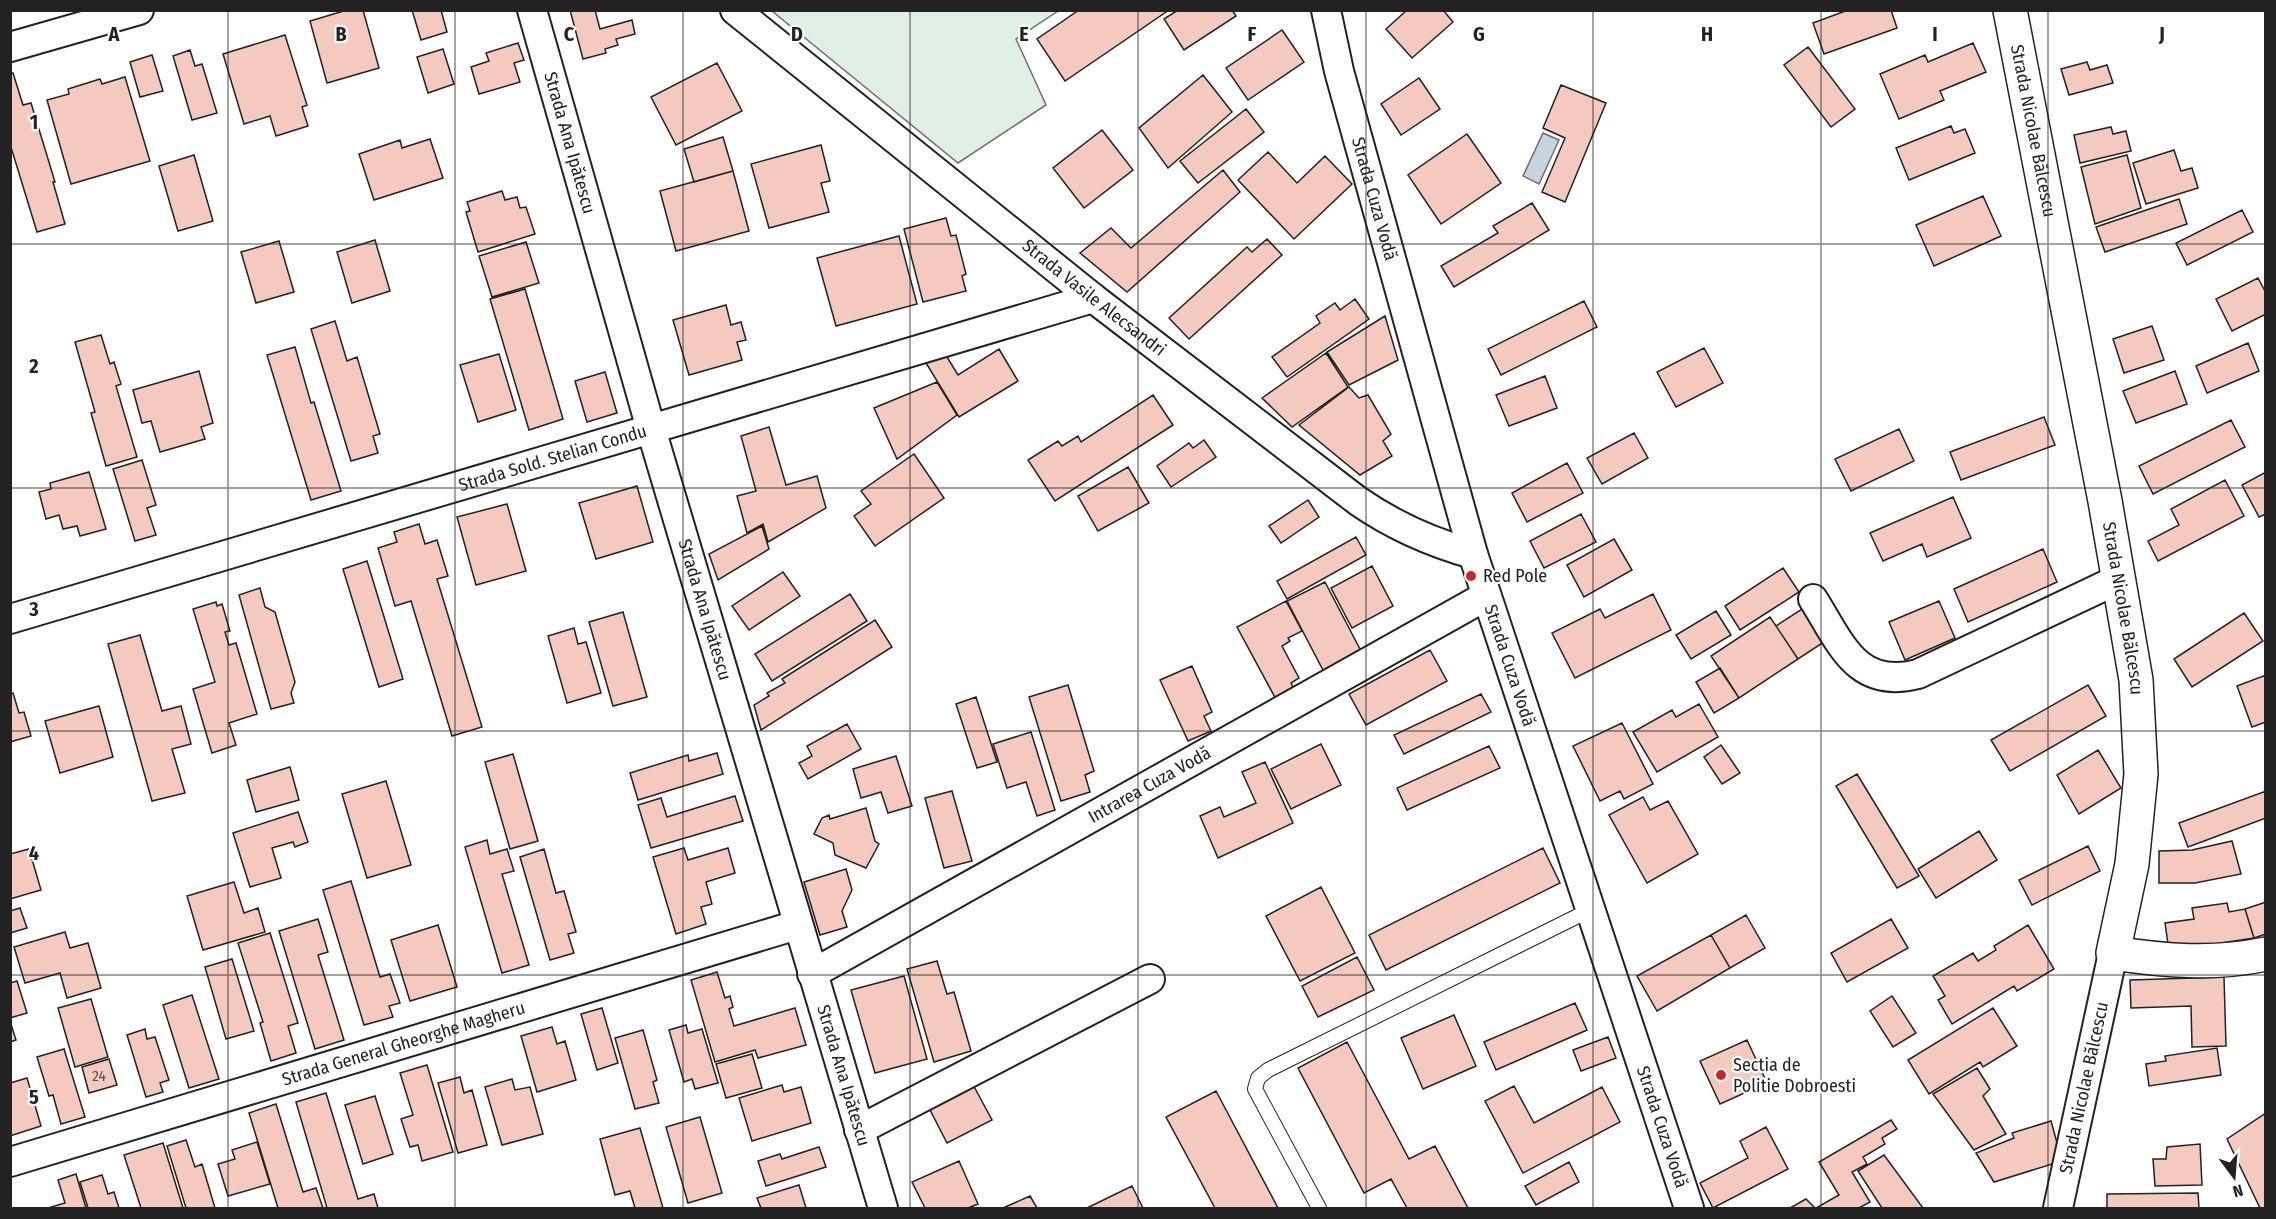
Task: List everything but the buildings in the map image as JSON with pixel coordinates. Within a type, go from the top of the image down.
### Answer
[{"type":"street","points":[[10,47],[139,10]]},
{"type":"street","name":"Strada Ana Ipătescu","points":[[532,10],[651,429],[883,1209]]},
{"type":"street","name":"Strada Vasile Alecsandri","points":[[735,10],[1093,298],[1358,501],[1412,534],[1473,554]]},
{"type":"street","name":"Strada Cuza Vodă","points":[[1326,10],[1339,71],[1473,554],[1689,1209]]},
{"type":"street","name":"Strada Nicolae Bălcescu","points":[[2010,10],[2119,579],[2136,680],[2141,774],[2132,864],[2058,1209]]},
{"type":"street","name":"Strada Sold. Stelian Condu","points":[[10,619],[1093,298]]},
{"type":"street","points":[[1813,599],[1846,652],[1858,665],[1872,674],[1900,679],[1918,674],[2119,579]]},
{"type":"street","name":"Intrarea Cuza Vodă","points":[[812,974],[1486,596]]},
{"type":"street","name":"Strada General Gheorghe Magheru","points":[[10,1162],[797,925]]},
{"type":"street","points":[[2113,953],[2179,962],[2248,958],[2265,954]]},
{"type":"street","points":[[859,1130],[1150,979]]},
{"type":"lane","points":[[1319,1209],[1255,1089],[1258,1078],[1268,1070],[1590,910]]},
{"type":"green space","points":[[772,11],[1058,11],[1016,39],[1046,105],[958,163]]},
{"type":"shaded area","points":[[1543,133],[1559,140],[1539,184],[1523,176]]},
{"type":"place","name":"Red Pole","points":[[1471,576]]},
{"type":"place","name":"Sectia de Politie Dobroesti","points":[[1721,1075]]}]
